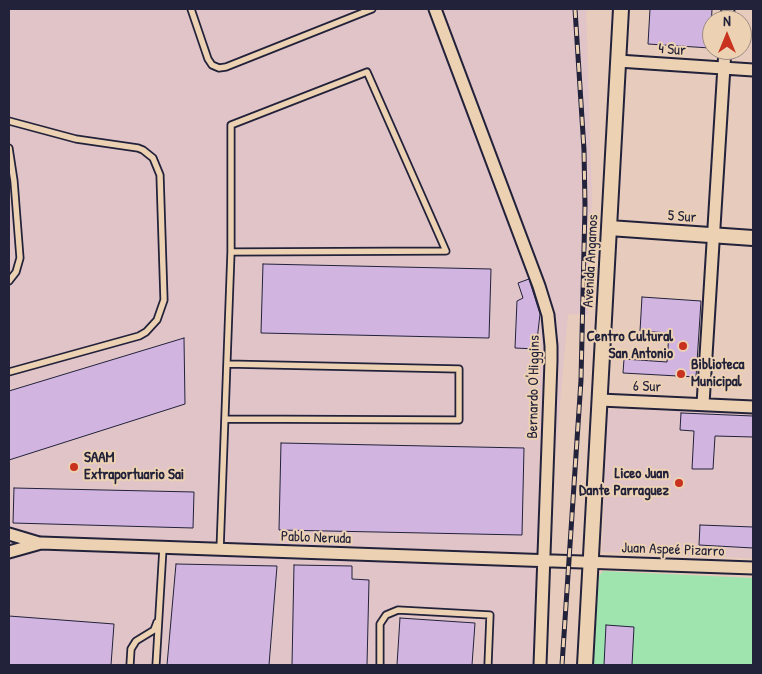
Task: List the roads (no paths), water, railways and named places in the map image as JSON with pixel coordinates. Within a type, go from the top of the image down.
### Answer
[{"type":"street","name":"Bernardo O'Higgins","points":[[435,9],[536,276],[548,316],[551,338],[551,361],[540,665]]},
{"type":"street","name":"Avenida Angamos","points":[[585,665],[621,9]]},
{"type":"street","points":[[703,404],[724,60]]},
{"type":"street","name":"4 Sur","points":[[618,61],[753,70]]},
{"type":"street","name":"5 Sur","points":[[609,228],[753,238]]},
{"type":"street","name":"6 Sur","points":[[600,400],[753,407]]},
{"type":"street","name":"Pablo Neruda","points":[[9,534],[41,543],[591,562]]},
{"type":"street","name":"Pablo Neruda","points":[[9,552],[41,543]]},
{"type":"street","name":"Juan Aspeé Pizarro","points":[[591,562],[753,568]]},
{"type":"lane","points":[[191,9],[208,60],[215,67],[223,68],[372,9]]},
{"type":"lane","points":[[220,550],[231,252],[231,125],[367,72],[446,252],[231,252]]},
{"type":"lane","points":[[9,121],[76,139],[138,148],[153,158],[160,175],[164,300],[157,320],[146,332],[139,336],[9,372]]},
{"type":"lane","points":[[9,148],[14,181],[20,258],[16,272],[9,281]]},
{"type":"lane","points":[[225,419],[459,420],[459,369],[227,364]]},
{"type":"lane","points":[[156,665],[163,548]]},
{"type":"lane","points":[[380,665],[380,624],[390,612],[402,610],[490,615],[488,665]]},
{"type":"lane","points":[[130,665],[131,650],[136,641],[154,630],[159,618]]},
{"type":"railway","points":[[562,665],[581,380],[585,206],[584,150],[575,9]]},
{"type":"place","name":"Centro Cultural San Antonio","points":[[683,346]]},
{"type":"place","name":"Biblioteca Municipal","points":[[681,374]]},
{"type":"place","name":"SAAM Extraportuario Sai","points":[[74,467]]},
{"type":"place","name":"Liceo Juan Dante Parraguez","points":[[679,483]]}]
